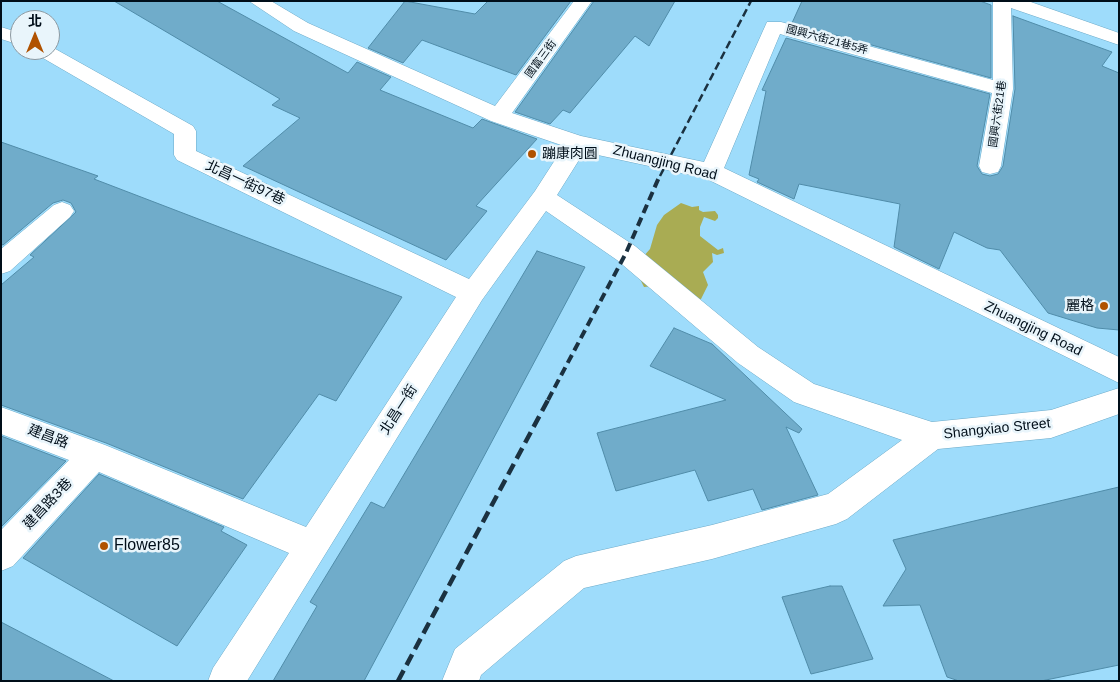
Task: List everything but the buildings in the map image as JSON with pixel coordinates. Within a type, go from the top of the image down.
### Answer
[{"type":"street","name":"Zhuangjing Road","points":[[258,1],[301,27],[499,116],[578,143],[711,171],[1119,371]]},
{"type":"street","name":"國富三街","points":[[499,116],[583,1]]},
{"type":"street","name":"國興六街21巷","points":[[990,166],[1004,89],[1002,1]]},
{"type":"street","points":[[1010,1],[1119,39]]},
{"type":"street","name":"國興六街21巷5弄","points":[[711,171],[774,26],[1004,89]]},
{"type":"street","name":"北昌一街97巷","points":[[60,60],[185,131],[185,155],[474,293]]},
{"type":"street","name":"北昌一街","points":[[226,681],[474,293],[543,197],[578,143]]},
{"type":"street","points":[[543,197],[626,253],[699,312],[748,355],[804,393],[932,436]]},
{"type":"street","points":[[1,264],[62,211]]},
{"type":"street","name":"Shangxiao Street","points":[[932,436],[1051,424],[1119,401]]},
{"type":"street","name":"建昌路","points":[[1,420],[94,455],[312,546]]},
{"type":"street","points":[[464,671],[576,573],[712,542],[836,508],[932,436]]},
{"type":"street","name":"建昌路3巷","points":[[1,554],[94,455]]},
{"type":"shaded area","points":[[681,203],[692,207],[699,206],[699,210],[703,212],[715,211],[718,215],[715,221],[704,217],[700,227],[700,236],[718,250],[723,248],[724,253],[717,255],[712,253],[713,262],[703,272],[708,285],[701,299],[689,300],[654,286],[644,287],[634,267],[650,249],[657,225],[664,215]]},
{"type":"railway","points":[[660,176],[751,1]]},
{"type":"railway","points":[[548,400],[626,253],[660,175]]},
{"type":"railway","points":[[398,681],[549,398]]},
{"type":"place","name":"蹦康肉圓","points":[[532,154]]},
{"type":"place","name":"麗格","points":[[1104,306]]},
{"type":"place","name":"Flower85","points":[[104,546]]}]
